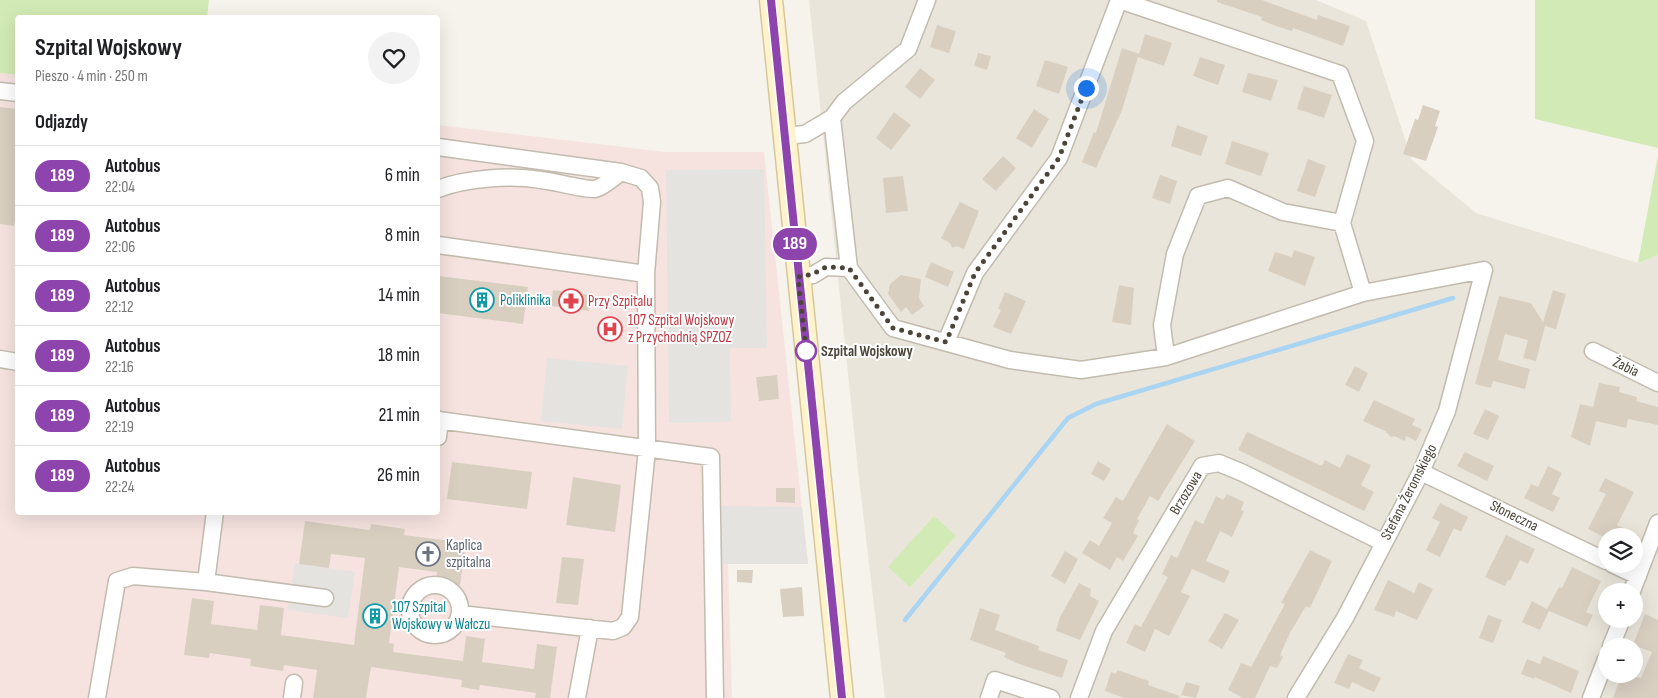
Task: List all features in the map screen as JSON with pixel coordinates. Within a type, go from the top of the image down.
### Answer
[{"type":"main road","points":[[771,0],[842,698]]},
{"type":"street","points":[[785,136],[805,134],[832,118],[844,102],[908,49],[927,0]]},
{"type":"street","points":[[832,118],[849,268],[893,328],[1010,360],[1081,370],[1166,357],[1363,294],[1342,224],[1365,141],[1340,74],[1119,0],[1059,158],[975,273],[946,342]]},
{"type":"street","points":[[0,91],[15,93]]},
{"type":"street","points":[[440,147],[621,172],[640,178],[650,188],[652,202],[646,274],[647,448],[630,617],[623,627],[613,631],[460,614]]},
{"type":"street","points":[[440,188],[448,185],[508,177],[538,179],[594,189],[608,182],[621,172]]},
{"type":"street","points":[[1166,357],[1162,325],[1175,254],[1198,196],[1228,188],[1283,212],[1342,224]]},
{"type":"street","points":[[440,244],[646,274]]},
{"type":"street","points":[[798,277],[813,274],[826,267],[849,268]]},
{"type":"street","name":"Stefana Żeromskiego","points":[[1296,698],[1345,618],[1421,472],[1448,411],[1484,270],[1363,294]]},
{"type":"street","name":"Żabia","points":[[1593,351],[1658,383]]},
{"type":"street","points":[[0,359],[15,362]]},
{"type":"street","points":[[440,420],[711,457],[715,698]]},
{"type":"street","name":"Brzozowa","points":[[1079,698],[1104,631],[1202,466],[1219,463],[1243,473],[1384,543]]},
{"type":"street","name":"Słoneczna","points":[[1421,472],[1598,557]]},
{"type":"street","points":[[206,582],[215,515]]},
{"type":"street","points":[[1635,583],[1658,523]]},
{"type":"street","points":[[1622,573],[1634,583]]},
{"type":"street","points":[[97,698],[117,581],[133,576],[206,582],[325,598]]},
{"type":"street","points":[[577,698],[590,628]]},
{"type":"street","points":[[990,698],[995,680],[1051,698]]},
{"type":"street","points":[[1591,698],[1598,680]]},
{"type":"shaded area","points":[[809,0],[1316,0],[1366,21],[1412,160],[1476,213],[1638,263],[1658,255],[1658,698],[885,698],[859,479]]},
{"type":"shaded area","name":"107 Szpital Wojskowy z Przychodnią SPZOZ","points":[[0,73],[15,75],[15,515],[440,515],[440,125],[665,152],[764,152],[808,564],[728,564],[732,698],[0,698]]},
{"type":"shaded area","points":[[764,169],[767,348],[730,348],[731,422],[669,423],[666,170]]},
{"type":"shaded area","points":[[547,358],[628,366],[622,429],[541,421]]},
{"type":"shaded area","points":[[722,506],[802,507],[808,564],[722,564]]},
{"type":"shaded area","points":[[295,563],[355,572],[348,618],[288,610]]},
{"type":"green space","points":[[0,0],[209,0],[207,15],[15,15],[15,75],[0,73]]},
{"type":"green space","points":[[1535,0],[1658,0],[1658,148],[1535,119]]},
{"type":"green space","points":[[1658,155],[1658,255],[1638,263]]},
{"type":"green space","points":[[934,516],[956,536],[910,587],[888,567]]},
{"type":"building","points":[[1217,0],[1262,0],[1317,20],[1318,15],[1350,26],[1343,46],[1293,28],[1292,31],[1276,26],[1261,20],[1262,17],[1217,2]]},
{"type":"building","points":[[937,25],[956,31],[949,53],[930,47]]},
{"type":"building","points":[[1145,34],[1172,43],[1164,66],[1138,57],[1122,110],[1096,168],[1082,162],[1094,132],[1096,133],[1122,48],[1139,54]]},
{"type":"building","points":[[978,53],[991,56],[987,70],[974,66]]},
{"type":"building","points":[[1200,57],[1225,65],[1218,85],[1193,76]]},
{"type":"building","points":[[1045,60],[1068,67],[1059,94],[1036,86]]},
{"type":"building","points":[[920,68],[935,80],[920,99],[905,87]]},
{"type":"building","points":[[1248,73],[1278,80],[1271,101],[1242,92]]},
{"type":"building","points":[[1304,86],[1332,95],[1324,118],[1297,109]]},
{"type":"building","points":[[1423,105],[1440,111],[1435,126],[1438,127],[1426,161],[1403,154],[1415,119],[1418,120]]},
{"type":"building","points":[[0,107],[15,109],[15,220],[14,226],[0,224]]},
{"type":"building","points":[[1034,109],[1049,119],[1032,148],[1016,138]]},
{"type":"building","points":[[894,112],[911,125],[891,150],[876,138]]},
{"type":"building","points":[[1177,125],[1208,136],[1201,156],[1171,146]]},
{"type":"building","points":[[1232,141],[1269,153],[1261,176],[1225,164]]},
{"type":"building","points":[[1003,156],[1016,168],[996,191],[982,179]]},
{"type":"building","points":[[1308,159],[1326,166],[1315,197],[1297,191]]},
{"type":"building","points":[[1160,175],[1177,181],[1170,204],[1152,198]]},
{"type":"building","points":[[903,176],[908,211],[886,213],[883,178]]},
{"type":"building","points":[[960,202],[979,211],[964,249],[956,246],[952,248],[950,243],[941,238]]},
{"type":"building","points":[[1294,250],[1315,257],[1305,286],[1268,271],[1275,252],[1292,257]]},
{"type":"building","points":[[931,262],[954,272],[948,287],[925,277]]},
{"type":"building","points":[[901,275],[921,279],[919,298],[924,306],[912,315],[906,307],[901,312],[888,294],[890,284]]},
{"type":"building","name":"Poliklinika","points":[[440,276],[528,287],[523,324],[440,313]]},
{"type":"building","points":[[1119,285],[1134,288],[1131,325],[1112,322]]},
{"type":"building","points":[[553,290],[591,295],[589,311],[551,306]]},
{"type":"building","points":[[1553,290],[1566,294],[1556,329],[1545,326],[1536,361],[1523,358],[1528,340],[1505,334],[1498,360],[1530,369],[1525,389],[1493,381],[1491,388],[1475,384],[1499,296],[1531,303],[1543,322]]},
{"type":"building","points":[[1005,292],[1026,301],[1011,334],[993,327],[1001,310],[998,309]]},
{"type":"building","points":[[1355,366],[1368,373],[1359,392],[1345,385]]},
{"type":"building","points":[[777,375],[779,399],[759,401],[756,377]]},
{"type":"building","points":[[1599,383],[1620,387],[1619,392],[1637,397],[1636,401],[1658,407],[1658,425],[1628,419],[1626,428],[1596,421],[1590,446],[1571,437],[1580,404],[1593,407]]},
{"type":"building","points":[[1374,400],[1415,419],[1412,425],[1422,429],[1416,441],[1406,436],[1405,441],[1394,436],[1391,437],[1385,431],[1363,421]]},
{"type":"building","points":[[1485,409],[1499,416],[1488,440],[1473,434]]},
{"type":"building","points":[[1167,424],[1195,441],[1158,501],[1150,496],[1137,519],[1139,520],[1133,533],[1138,536],[1123,561],[1117,557],[1110,570],[1082,553],[1090,540],[1099,546],[1112,523],[1103,518],[1116,497],[1123,501]]},
{"type":"building","points":[[1247,432],[1322,466],[1325,460],[1340,468],[1347,454],[1371,465],[1361,485],[1374,492],[1364,511],[1238,450]]},
{"type":"building","points":[[1465,452],[1494,466],[1487,481],[1457,466]]},
{"type":"building","points":[[1098,461],[1111,469],[1104,481],[1091,474]]},
{"type":"building","points":[[452,462],[532,472],[527,509],[447,499]]},
{"type":"building","points":[[1548,466],[1562,473],[1552,494],[1560,498],[1553,512],[1524,498],[1531,484],[1538,487]]},
{"type":"building","points":[[573,477],[621,485],[615,532],[566,525]]},
{"type":"building","points":[[1605,478],[1634,492],[1617,525],[1623,528],[1598,528],[1598,534],[1588,529],[1606,494],[1599,491]]},
{"type":"building","points":[[776,488],[795,488],[795,503],[776,502]]},
{"type":"building","points":[[1227,494],[1244,502],[1241,510],[1244,511],[1232,537],[1220,531],[1206,561],[1230,571],[1224,583],[1192,569],[1181,592],[1190,596],[1169,636],[1155,629],[1145,652],[1126,643],[1135,624],[1141,627],[1168,577],[1162,574],[1171,555],[1177,558],[1195,520],[1203,524],[1216,496],[1223,500]]},
{"type":"building","points":[[1440,503],[1468,517],[1461,532],[1454,528],[1440,557],[1426,550],[1440,522],[1432,518]]},
{"type":"building","name":"107 Szpital Wojskowy w Wałczu","points":[[305,521],[370,530],[371,524],[405,529],[404,535],[466,543],[460,585],[436,582],[437,572],[399,567],[389,643],[394,644],[393,652],[463,661],[466,636],[485,639],[482,662],[534,669],[537,644],[557,647],[550,698],[535,698],[536,693],[480,685],[479,690],[461,687],[462,680],[371,667],[366,698],[313,698],[317,670],[284,665],[283,671],[250,666],[251,659],[210,653],[209,658],[184,655],[192,598],[214,601],[211,624],[257,630],[260,605],[284,608],[281,635],[354,645],[365,558],[331,554],[329,568],[299,564]]},
{"type":"building","points":[[1506,535],[1535,549],[1528,564],[1520,560],[1510,581],[1508,580],[1505,586],[1485,577]]},
{"type":"building","points":[[1310,550],[1332,561],[1310,608],[1306,606],[1290,633],[1280,655],[1283,657],[1277,668],[1270,666],[1255,698],[1243,698],[1228,690],[1241,663],[1251,667],[1285,604],[1281,603]]},
{"type":"building","points":[[1065,551],[1078,559],[1065,584],[1051,576]]},
{"type":"building","points":[[562,557],[584,559],[578,605],[556,603]]},
{"type":"building","points":[[1572,567],[1601,581],[1598,583],[1598,587],[1586,612],[1593,615],[1587,627],[1549,611],[1540,630],[1522,622],[1532,601],[1547,609],[1559,587],[1562,588]]},
{"type":"building","points":[[737,570],[753,570],[752,583],[737,582]]},
{"type":"building","points":[[1388,580],[1414,593],[1419,582],[1433,589],[1417,620],[1396,611],[1394,617],[1374,610]]},
{"type":"building","points":[[1079,583],[1091,589],[1090,596],[1099,601],[1080,640],[1056,631],[1060,617]]},
{"type":"building","points":[[802,587],[804,616],[783,617],[780,589]]},
{"type":"building","points":[[980,608],[1000,615],[995,630],[1039,646],[1038,650],[1068,660],[1062,678],[1016,663],[1004,657],[1006,653],[970,640]]},
{"type":"building","points":[[1225,613],[1239,620],[1222,649],[1208,641]]},
{"type":"building","points":[[1645,614],[1658,620],[1658,698],[1613,698],[1619,683],[1643,683],[1643,673],[1652,652],[1643,649],[1643,638],[1636,638],[1640,628],[1643,628]]},
{"type":"building","points":[[1488,615],[1502,620],[1493,643],[1479,638]]},
{"type":"building","points":[[1348,654],[1363,660],[1359,668],[1381,678],[1374,692],[1352,682],[1349,689],[1334,683]]},
{"type":"building","points":[[1543,656],[1579,671],[1571,693],[1535,677],[1534,679],[1521,674],[1527,659],[1540,664]]},
{"type":"building","points":[[1117,670],[1149,681],[1148,685],[1180,696],[1179,698],[1124,698],[1105,691],[1111,672],[1116,674]]},
{"type":"building","points":[[1186,682],[1200,686],[1196,698],[1181,695]]},
{"type":"waterway","points":[[905,620],[1068,418],[1096,404],[1453,298]]},
{"type":"bus line","name":"189","points":[[771,0],[842,698]]},
{"type":"place","name":"Poliklinika","points":[[482,300]]},
{"type":"place","name":"Przy Szpitalu","points":[[571,301]]},
{"type":"place","name":"107 Szpital Wojskowy z Przychodnią SPZOZ","points":[[610,329]]},
{"type":"place","name":"Szpital Wojskowy","points":[[806,351]]},
{"type":"place","name":"Kaplica szpitalna","points":[[428,554]]},
{"type":"place","name":"107 Szpital Wojskowy w Wałczu","points":[[375,616]]},
{"type":"route","points":[[806,351],[807,358],[798,277],[813,274],[826,267],[849,268],[893,328],[946,342],[975,273],[1059,158],[1086,88]]}]
